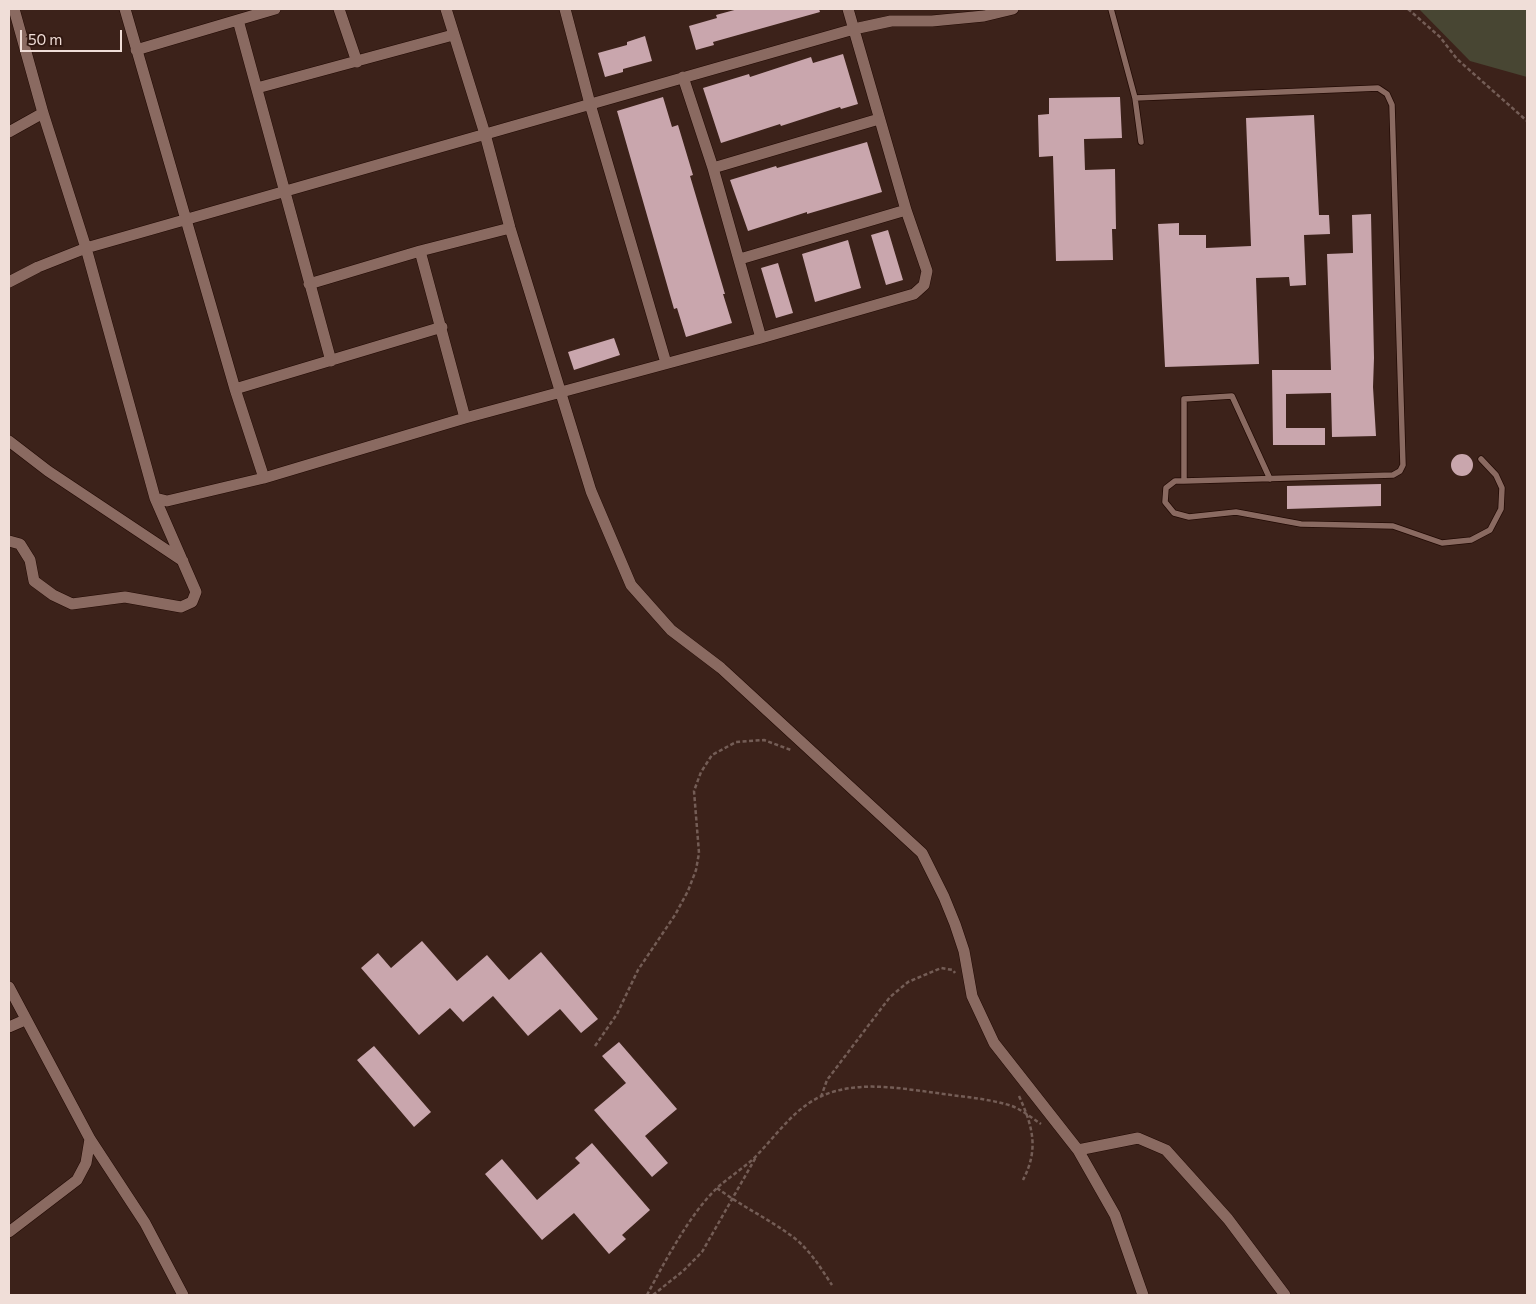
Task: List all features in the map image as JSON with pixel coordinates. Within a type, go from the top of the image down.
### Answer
[{"type":"street","points":[[9,541],[20,544],[30,560],[34,580],[53,596],[72,604],[125,598],[181,607],[192,602],[196,592],[155,498],[86,248],[43,113],[14,9]]},
{"type":"street","points":[[125,9],[235,388],[264,478]]},
{"type":"street","points":[[136,50],[275,9]]},
{"type":"street","points":[[339,9],[357,62]]},
{"type":"street","points":[[446,9],[485,134],[510,228],[591,491],[631,585],[671,630],[721,668],[922,853],[956,924],[964,951],[972,996],[994,1043],[1078,1150],[1115,1215],[1143,1295]]},
{"type":"street","points":[[565,9],[590,104],[666,363]]},
{"type":"street","points":[[155,498],[167,501],[264,478],[465,418],[761,338],[914,294],[924,285],[927,271],[906,210],[848,9]]},
{"type":"street","points":[[9,282],[38,267],[86,248],[854,29],[891,21],[932,21],[984,16],[1013,9]]},
{"type":"street","points":[[238,20],[331,361]]},
{"type":"street","points":[[257,88],[453,35]]},
{"type":"street","points":[[683,77],[713,168],[761,338]]},
{"type":"street","points":[[9,132],[43,113]]},
{"type":"street","points":[[713,168],[879,119]]},
{"type":"street","points":[[740,259],[906,210]]},
{"type":"street","points":[[309,284],[420,251],[510,228]]},
{"type":"street","points":[[420,251],[465,418]]},
{"type":"street","points":[[235,388],[442,327]]},
{"type":"street","points":[[9,441],[48,471],[183,561]]},
{"type":"street","points":[[9,987],[90,1139],[145,1223],[183,1295]]},
{"type":"street","points":[[9,1027],[25,1020]]},
{"type":"street","points":[[1078,1150],[1138,1138],[1166,1150],[1228,1219],[1285,1295]]},
{"type":"street","points":[[9,1232],[76,1180],[86,1163],[90,1139]]},
{"type":"lane","points":[[1111,9],[1135,98],[1141,142]]},
{"type":"lane","points":[[1135,98],[1378,88],[1387,94],[1392,105],[1404,464],[1400,471],[1394,475],[1175,481],[1166,488],[1165,502],[1174,513],[1189,517],[1236,512],[1301,524],[1393,526],[1442,543],[1471,540],[1490,530],[1501,509],[1502,488],[1496,475],[1481,459]]},
{"type":"lane","points":[[1184,481],[1184,399],[1232,396],[1270,479]]},
{"type":"path","points":[[1408,9],[1440,37],[1457,59],[1527,121]]},
{"type":"path","points":[[595,1046],[617,1014],[638,970],[688,891],[696,870],[699,853],[694,792],[701,772],[712,755],[736,742],[764,740],[792,750]]},
{"type":"path","points":[[821,1097],[827,1080],[890,997],[908,982],[941,968],[953,970],[958,975]]},
{"type":"path","points":[[647,1295],[672,1250],[704,1203],[718,1188],[757,1156],[792,1116],[809,1102],[836,1091],[856,1088],[904,1088],[977,1098],[1013,1106],[1044,1126]]},
{"type":"path","points":[[1015,1088],[1028,1115],[1034,1146],[1031,1164],[1023,1180]]},
{"type":"path","points":[[653,1295],[683,1271],[702,1252],[757,1156]]},
{"type":"path","points":[[718,1188],[732,1199],[793,1237],[814,1257],[832,1285]]},
{"type":"shaded area","points":[[1419,9],[1527,9],[1527,77],[1470,61]]},
{"type":"building","points":[[738,9],[819,9],[820,12],[713,42],[714,45],[696,50],[689,26],[717,18],[716,15]]},
{"type":"building","points":[[645,36],[652,61],[623,69],[623,72],[605,77],[598,53],[627,45],[627,42]]},
{"type":"building","points":[[843,54],[858,104],[841,109],[840,107],[781,126],[780,124],[721,143],[703,88],[749,74],[750,77],[811,57],[813,63]]},
{"type":"building","points":[[663,97],[672,127],[678,125],[693,175],[690,176],[732,323],[686,337],[677,308],[674,309],[617,111]]},
{"type":"building","points":[[1120,97],[1122,138],[1084,139],[1085,170],[1115,169],[1116,229],[1112,229],[1113,260],[1056,261],[1053,156],[1039,157],[1038,115],[1049,114],[1049,98]]},
{"type":"building","points":[[1314,115],[1319,215],[1329,215],[1330,234],[1304,235],[1306,285],[1290,286],[1289,277],[1256,278],[1259,364],[1165,367],[1158,224],[1179,223],[1179,235],[1206,235],[1206,248],[1251,246],[1246,118]]},
{"type":"building","points":[[867,142],[882,192],[807,214],[807,212],[748,231],[730,180]]},
{"type":"building","points":[[1371,214],[1373,387],[1376,436],[1332,437],[1331,393],[1286,394],[1286,428],[1325,428],[1325,445],[1273,445],[1272,370],[1331,370],[1327,254],[1353,253],[1352,215]]},
{"type":"building","points":[[888,230],[903,280],[886,285],[871,235]]},
{"type":"building","points":[[848,240],[861,288],[815,302],[802,254]]},
{"type":"building","points":[[778,263],[793,313],[776,318],[761,268]]},
{"type":"building","points":[[614,338],[620,355],[574,370],[568,352]]},
{"type":"building","points":[[1458,454],[1466,454],[1473,461],[1473,469],[1466,476],[1458,476],[1451,469],[1451,461]]},
{"type":"building","points":[[1381,484],[1381,506],[1287,509],[1287,486]]},
{"type":"building","points":[[422,941],[457,981],[487,955],[509,980],[541,952],[598,1019],[581,1033],[560,1009],[528,1036],[493,996],[463,1022],[450,1008],[419,1035],[361,968],[378,953],[391,968]]},
{"type":"building","points":[[619,1042],[677,1109],[645,1136],[668,1163],[652,1177],[594,1110],[626,1083],[602,1056]]},
{"type":"building","points":[[374,1046],[431,1112],[414,1127],[357,1060]]},
{"type":"building","points":[[592,1143],[650,1210],[622,1235],[626,1239],[609,1254],[574,1213],[542,1240],[485,1174],[502,1159],[537,1200],[580,1163],[575,1158]]}]
